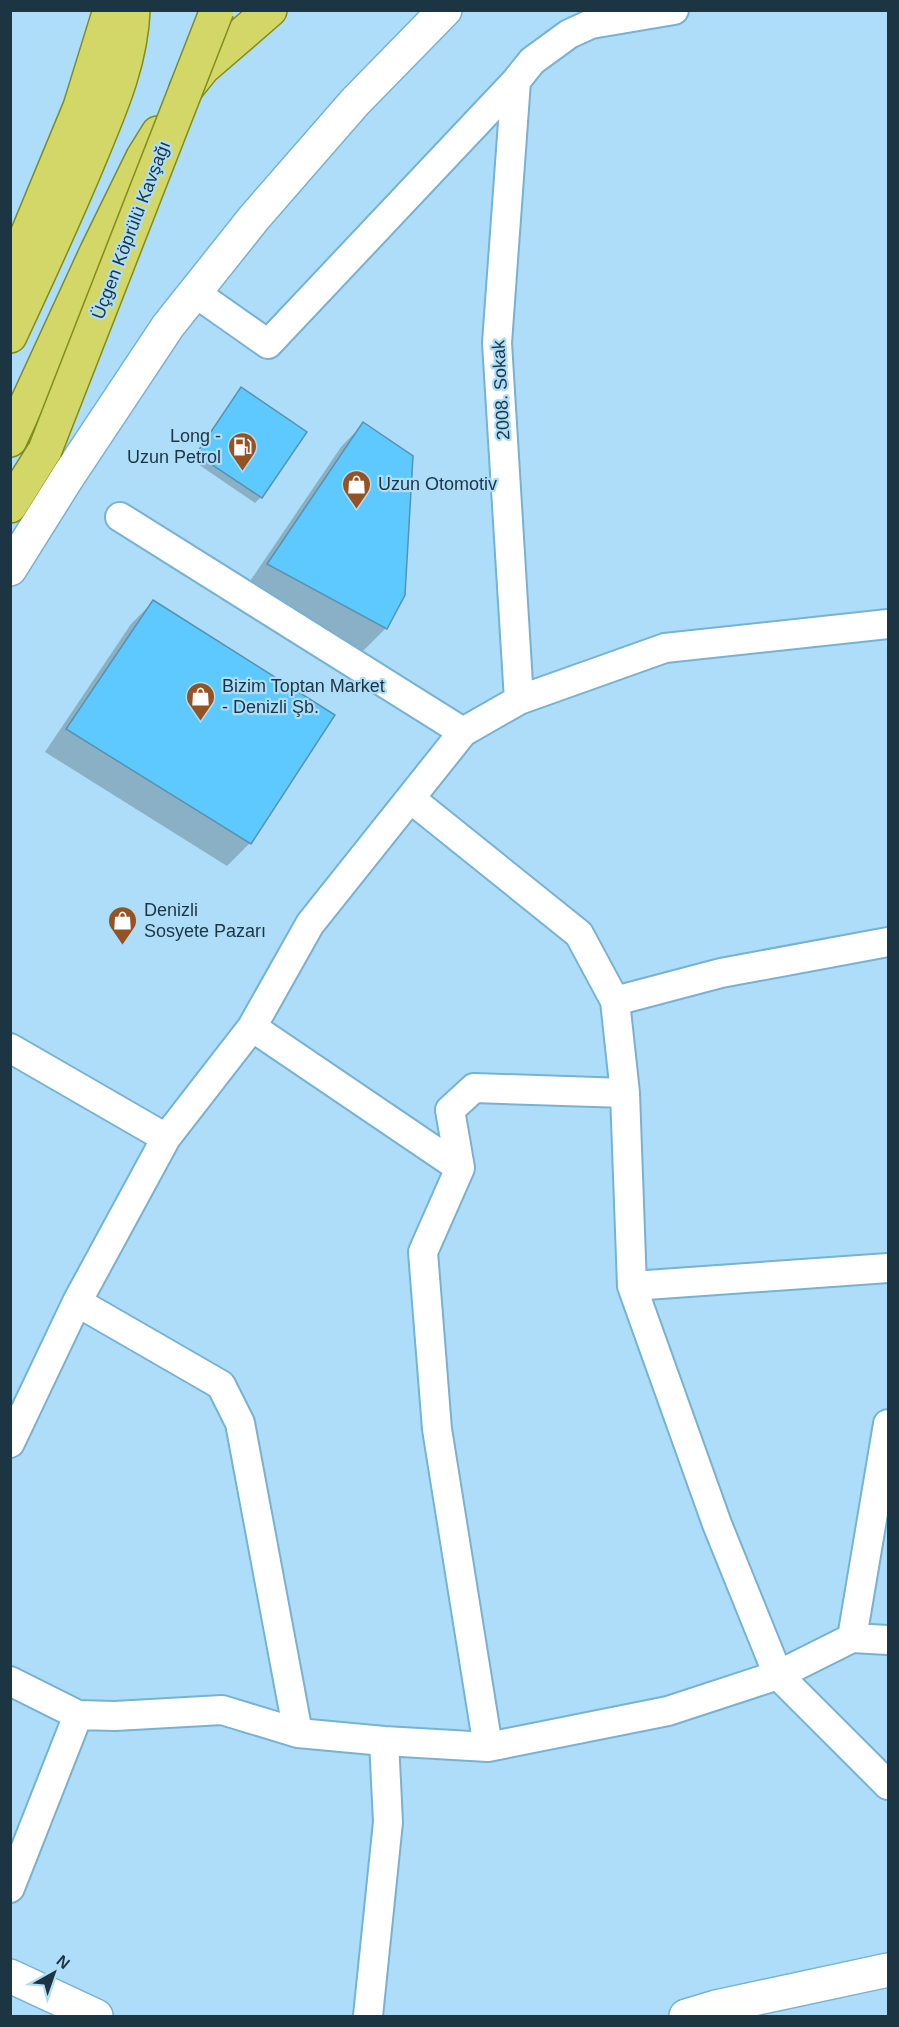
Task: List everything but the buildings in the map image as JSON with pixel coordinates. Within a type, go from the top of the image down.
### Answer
[{"type":"main road","points":[[10,276],[80,107],[110,10]]},
{"type":"main road","points":[[10,336],[73,200],[111,107],[124,70],[134,10]]},
{"type":"main road","name":"Üçgen Köprülü Kavşağı","points":[[10,506],[45,450],[217,10]]},
{"type":"main road","points":[[10,440],[96,253],[143,158],[174,106],[203,68],[270,10]]},
{"type":"main road","points":[[10,569],[67,478],[168,326],[194,292],[254,218],[355,102],[446,10]]},
{"type":"main road","points":[[10,549],[45,450]]},
{"type":"main road","points":[[686,2016],[716,2007],[888,1970]]},
{"type":"main road","points":[[10,1976],[96,2016]]},
{"type":"street","points":[[194,292],[268,344],[516,81],[532,60],[549,46],[591,24],[674,10]]},
{"type":"street","name":"2008. Sokak","points":[[516,81],[497,343],[519,700]]},
{"type":"street","points":[[120,517],[463,732]]},
{"type":"street","points":[[10,1443],[77,1302],[166,1138],[252,1027],[309,924],[463,732],[519,700],[665,648],[888,624]]},
{"type":"street","points":[[411,799],[579,934],[615,1001],[625,1093],[632,1286],[717,1524],[778,1675],[888,1785]]},
{"type":"street","points":[[615,1001],[721,973],[888,942]]},
{"type":"street","points":[[252,1027],[460,1168]]},
{"type":"street","points":[[10,1048],[166,1138]]},
{"type":"street","points":[[488,1747],[437,1429],[423,1252],[460,1168],[450,1110],[474,1088],[625,1093]]},
{"type":"street","points":[[632,1286],[888,1268]]},
{"type":"street","points":[[77,1302],[221,1384],[240,1423],[298,1733]]},
{"type":"street","points":[[852,1638],[888,1424]]},
{"type":"street","points":[[10,1681],[78,1715],[115,1716],[222,1710],[298,1733],[488,1747],[668,1711],[778,1675],[852,1638],[888,1640]]},
{"type":"street","points":[[10,1888],[78,1715]]},
{"type":"street","points":[[368,2016],[388,1822],[384,1741]]},
{"type":"place","name":"Long - Uzun Petrol","points":[[242,472]]},
{"type":"place","name":"Uzun Otomotiv","points":[[357,510]]},
{"type":"place","name":"Bizim Toptan Market - Denizli Şb.","points":[[201,722]]},
{"type":"place","name":"Denizli Sosyete Pazarı","points":[[123,946]]}]
